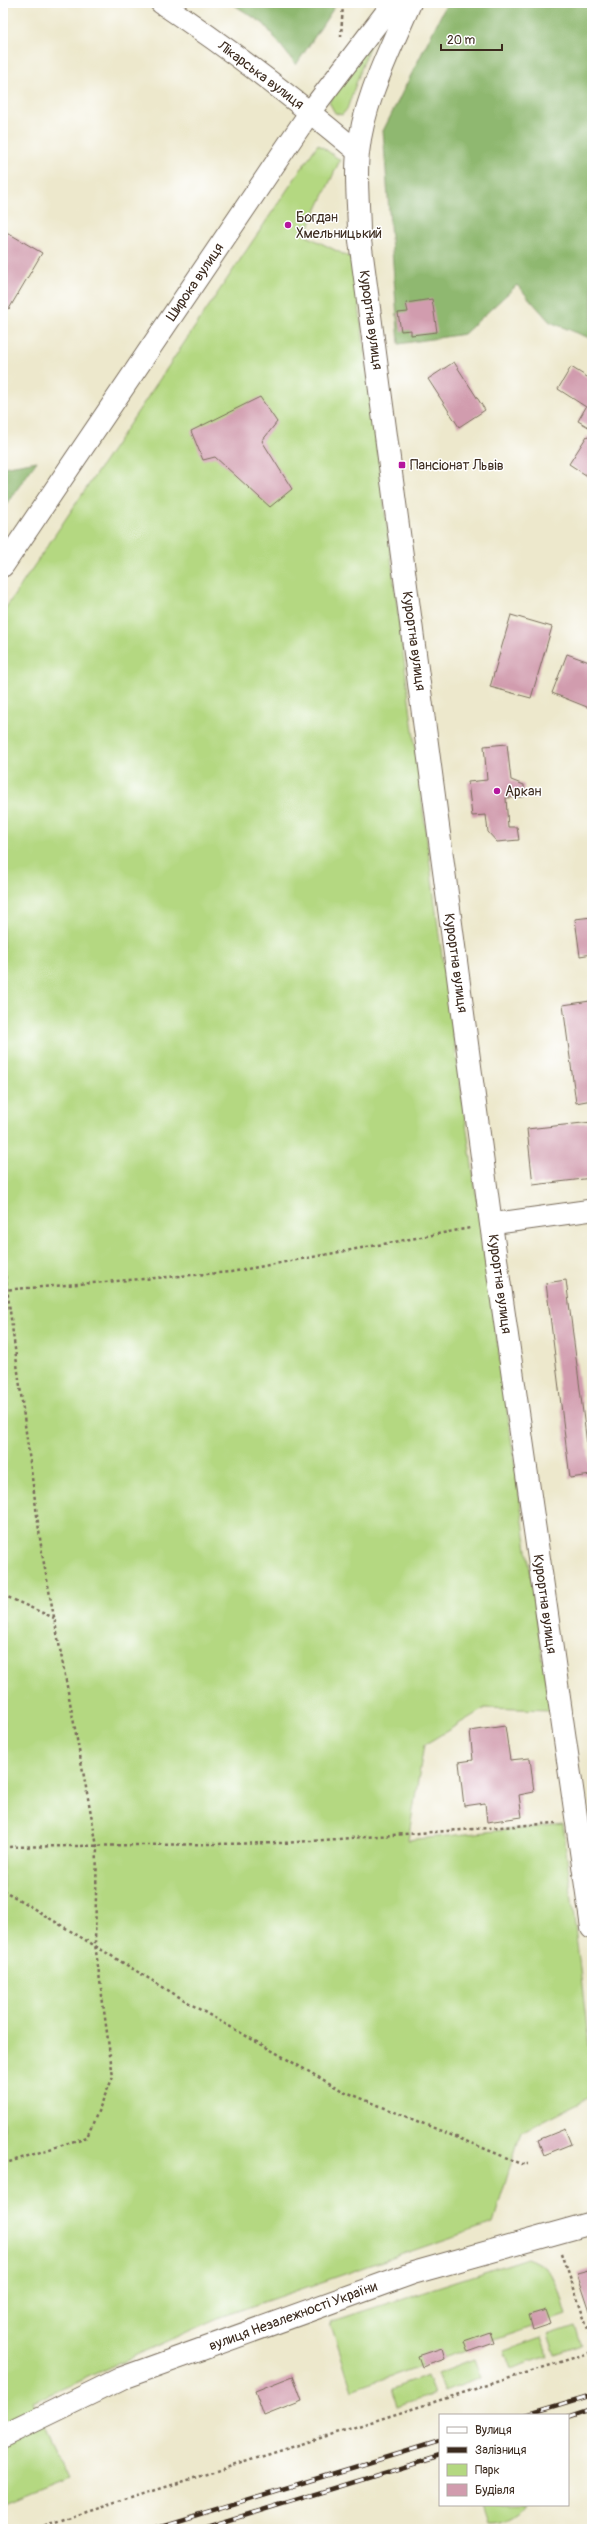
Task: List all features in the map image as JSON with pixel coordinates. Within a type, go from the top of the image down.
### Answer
[{"type":"main road","name":"Курортна вулиця","points":[[410,3],[372,98],[358,152],[356,175],[360,233],[491,1224],[576,1822],[588,1882],[592,1928]]},
{"type":"main road","name":"вулиця Незалежності України","points":[[3,2436],[129,2376],[413,2273],[592,2223]]},
{"type":"street","name":"Лікарська вулиця","points":[[160,3],[214,38],[310,112],[358,152]]},
{"type":"street","name":"Широка вулиця","points":[[3,566],[310,112],[393,3]]},
{"type":"street","points":[[491,1224],[592,1210]]},
{"type":"path","points":[[3,1290],[231,1272],[491,1224]]},
{"type":"path","points":[[3,1258],[42,1553],[97,1846],[94,1944],[113,2077],[87,2137],[3,2164]]},
{"type":"path","points":[[3,1595],[54,1618]]},
{"type":"path","points":[[3,1847],[283,1843],[576,1822]]},
{"type":"path","points":[[3,1890],[199,2009],[341,2090],[522,2164],[529,2164]]},
{"type":"path","points":[[555,2234],[592,2342]]},
{"type":"path","points":[[33,2529],[592,2352]]},
{"type":"green space","points":[[231,3],[337,3],[296,65],[264,24]]},
{"type":"green space","points":[[447,3],[592,3],[592,339],[550,322],[517,285],[464,334],[399,344],[383,131]]},
{"type":"green space","points":[[371,41],[347,109],[342,115],[335,113],[329,102]]},
{"type":"green space","points":[[318,144],[340,160],[305,235],[353,259],[439,935],[550,1710],[485,1708],[424,1745],[408,1840],[563,1824],[592,2071],[592,2096],[521,2132],[493,2223],[220,2317],[33,2402],[69,2477],[3,2504],[3,612]]},
{"type":"green space","points":[[37,461],[3,509],[3,467]]},
{"type":"green space","points":[[527,2258],[537,2262],[550,2273],[558,2288],[566,2315],[352,2390],[330,2322]]},
{"type":"green space","points":[[575,2326],[582,2345],[555,2354],[548,2335]]},
{"type":"green space","points":[[541,2337],[548,2356],[511,2369],[504,2350]]},
{"type":"green space","points":[[474,2359],[481,2378],[444,2392],[437,2373]]},
{"type":"green space","points":[[427,2376],[434,2394],[397,2407],[391,2389]]},
{"type":"green space","points":[[484,2506],[526,2506],[520,2513],[511,2519],[490,2523]]},
{"type":"building","points":[[3,230],[42,253],[9,309],[3,305]]},
{"type":"building","points":[[432,299],[437,332],[411,335],[411,330],[401,331],[398,313],[408,312],[406,303]]},
{"type":"building","points":[[454,362],[485,410],[459,427],[428,379]]},
{"type":"building","points":[[571,367],[592,380],[592,429],[578,421],[586,407],[558,389]]},
{"type":"building","points":[[260,397],[277,422],[262,441],[292,489],[270,507],[215,457],[203,460],[191,431]]},
{"type":"building","points":[[587,436],[592,439],[592,479],[569,464]]},
{"type":"building","points":[[511,615],[552,627],[531,698],[490,687]]},
{"type":"building","points":[[567,654],[592,663],[592,709],[552,693]]},
{"type":"building","name":"Аркан","points":[[507,744],[511,780],[524,785],[524,797],[506,798],[508,827],[517,827],[519,840],[497,842],[488,832],[486,815],[472,816],[468,782],[487,780],[484,746]]},
{"type":"building","points":[[592,917],[592,954],[580,956],[575,919]]},
{"type":"building","points":[[590,1001],[592,1100],[576,1103],[563,1005]]},
{"type":"building","points":[[592,1122],[592,1178],[533,1185],[527,1129]]},
{"type":"building","points":[[566,1280],[591,1475],[570,1478],[546,1283]]},
{"type":"building","points":[[505,1726],[510,1760],[530,1758],[534,1792],[519,1795],[522,1817],[487,1822],[485,1803],[464,1806],[459,1762],[473,1760],[470,1731]]},
{"type":"building","points":[[565,2129],[571,2144],[544,2155],[538,2140]]},
{"type":"building","points":[[592,2269],[592,2311],[590,2312],[577,2273]]},
{"type":"building","points":[[546,2310],[551,2324],[533,2330],[529,2315]]},
{"type":"building","points":[[490,2332],[494,2343],[468,2352],[464,2341]]},
{"type":"building","points":[[442,2348],[445,2359],[422,2367],[418,2356]]},
{"type":"building","points":[[293,2376],[302,2401],[264,2416],[255,2391]]},
{"type":"railway","points":[[528,2414],[592,2395]]},
{"type":"railway","points":[[569,2417],[592,2409]]},
{"type":"railway","points":[[151,2529],[439,2441]]},
{"type":"railway","points":[[200,2529],[439,2456]]},
{"type":"place","name":"Богдан Хмельницький","points":[[288,225]]},
{"type":"place","name":"Пансіонат Львів","points":[[402,465]]},
{"type":"place","name":"Аркан","points":[[497,791]]}]
